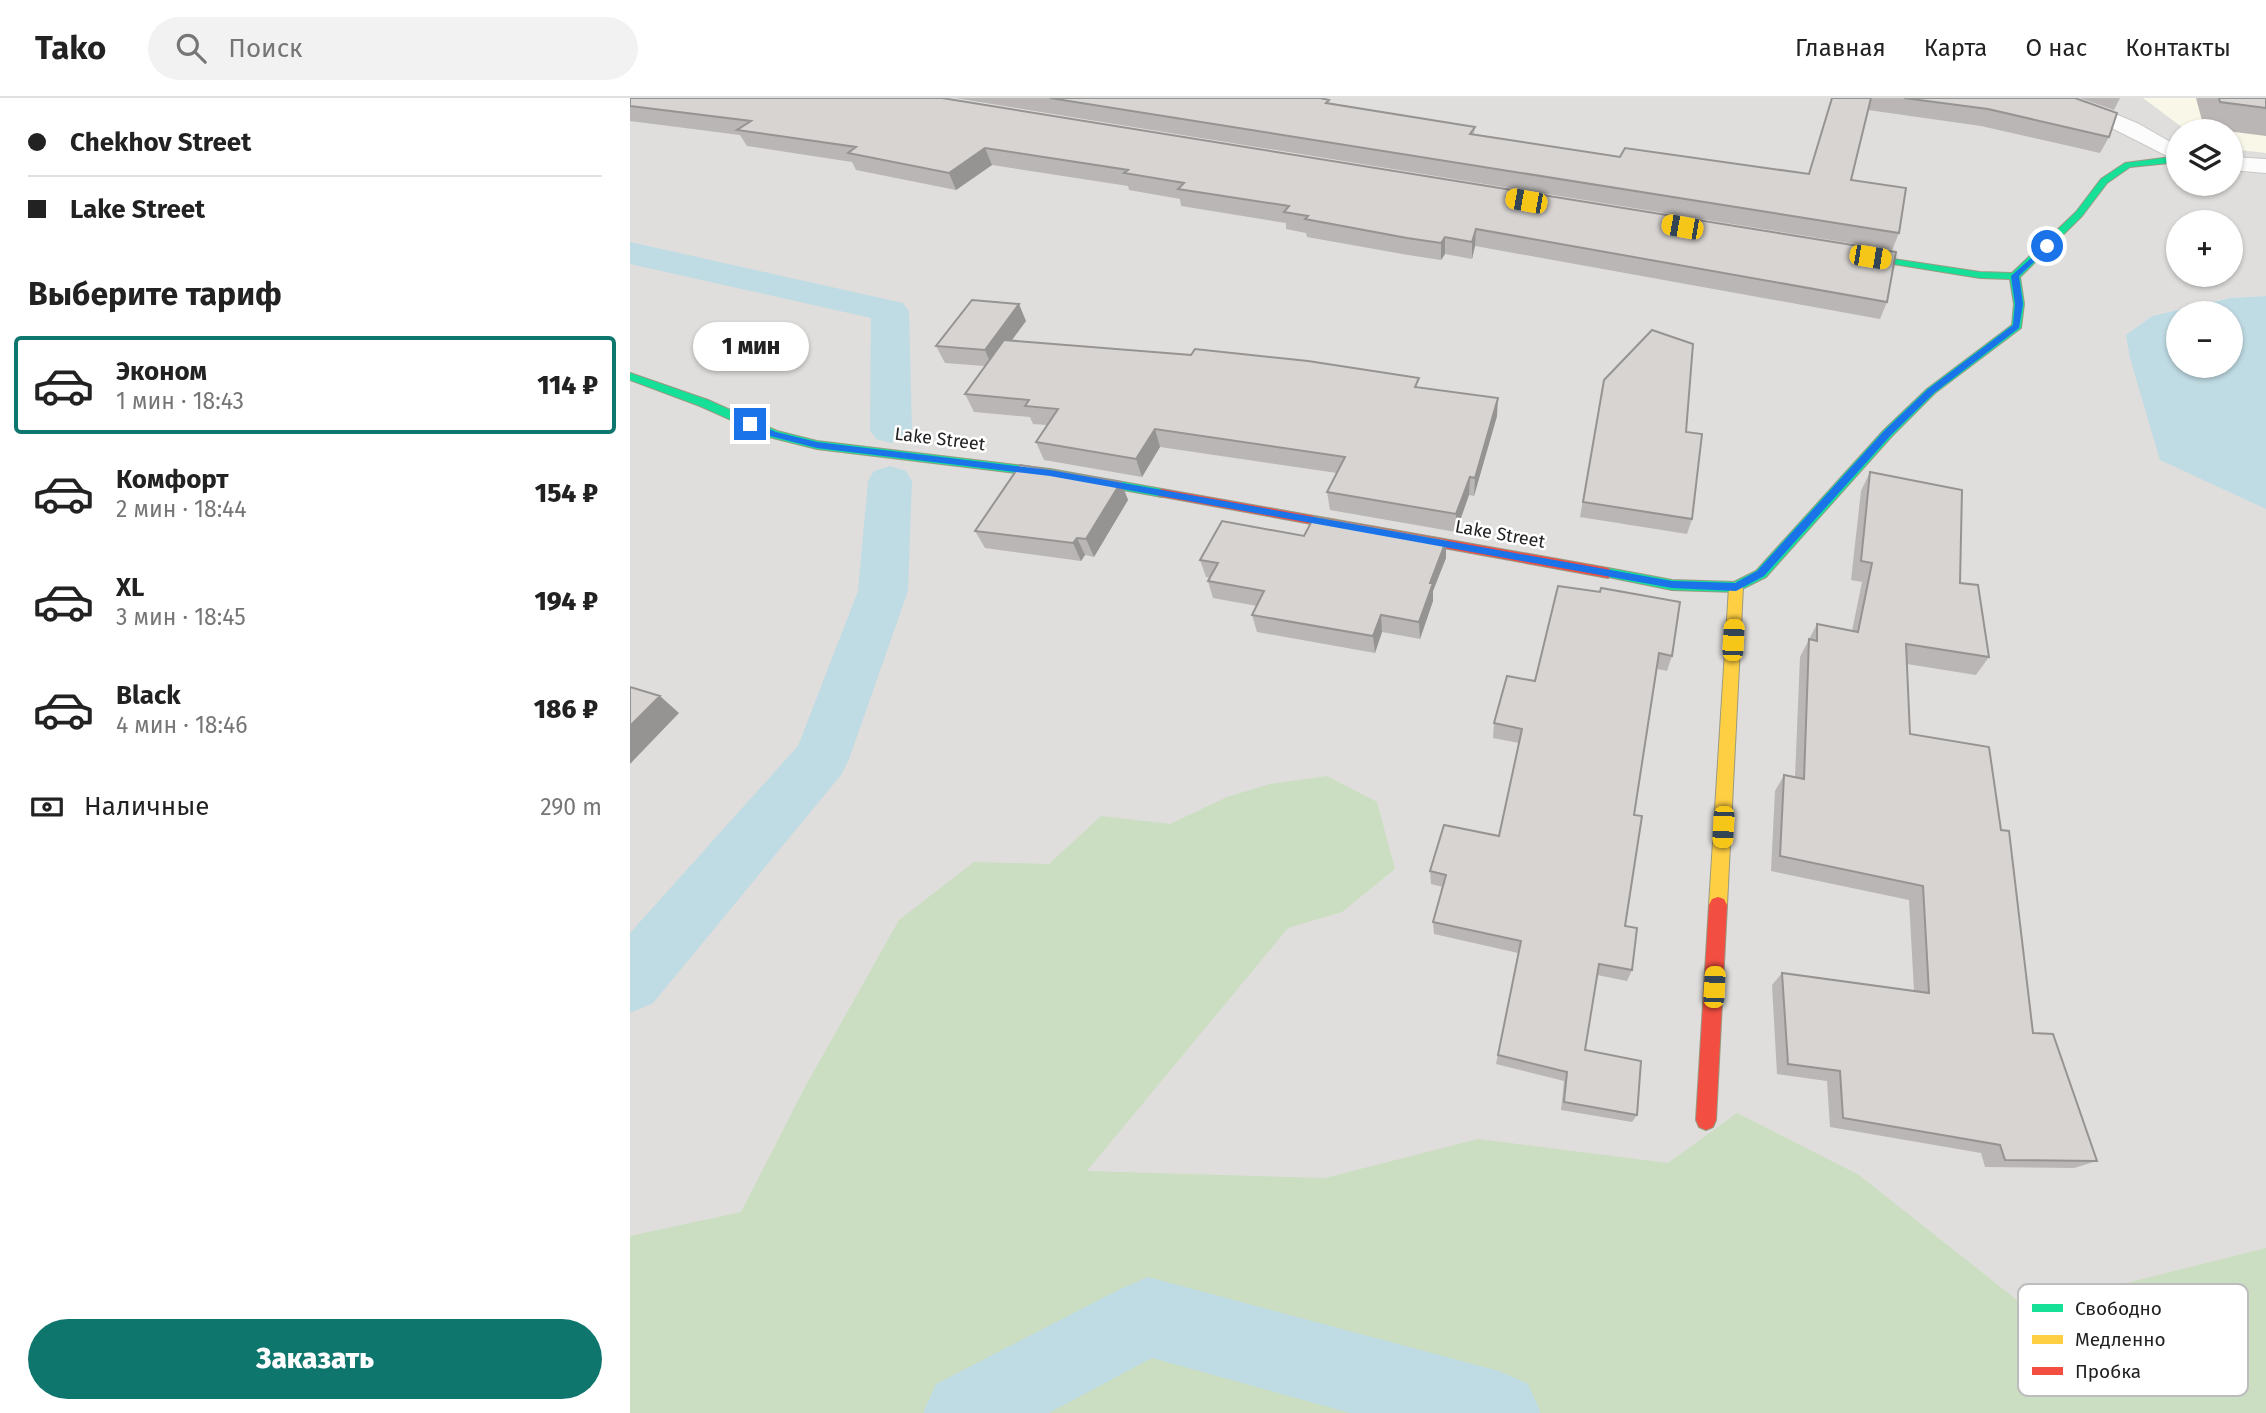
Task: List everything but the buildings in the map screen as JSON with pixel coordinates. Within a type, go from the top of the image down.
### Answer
[{"type":"street","points":[[2048,98],[2079,105],[2121,121],[2166,149]]},
{"type":"street","points":[[1829,251],[1980,275],[2015,276],[2079,214],[2104,181],[2129,165],[2166,159]]},
{"type":"street","points":[[2243,164],[2266,166]]},
{"type":"street","points":[[1706,1120],[1736,587],[1761,574],[1888,433],[1931,391],[2017,326],[2019,304],[2015,276]]},
{"type":"street","name":"Lake Street","points":[[630,376],[704,403],[773,434],[817,445],[1050,473],[1672,585],[1736,587]]},
{"type":"shaded area","points":[[630,98],[2266,98],[2266,296],[2217,301],[2166,301],[2166,313],[2152,316],[2126,335],[2160,459],[2266,509],[2266,1413],[630,1413]]},
{"type":"shaded area","points":[[2143,98],[2266,98],[2266,153],[2243,150],[2243,119],[2171,119]]},
{"type":"green space","points":[[1327,776],[1377,802],[1395,869],[1342,912],[1288,928],[1087,1171],[1325,1178],[1478,1139],[1668,1163],[1737,1113],[1859,1175],[2018,1301],[2018,1396],[2248,1396],[2248,1284],[2123,1284],[2266,1248],[2266,1413],[630,1413],[630,1236],[741,1212],[805,1087],[899,920],[974,862],[1049,864],[1101,816],[1170,824],[1227,797],[1270,784]]},
{"type":"water","points":[[2266,296],[2266,509],[2160,460],[2130,358],[2126,335],[2152,316],[2166,313],[2166,378],[2243,378],[2243,301],[2217,301]]},
{"type":"waterway","points":[[630,253],[890,311],[891,430]]},
{"type":"waterway","points":[[630,981],[821,759],[883,591],[890,481]]},
{"type":"waterway","points":[[965,1413],[1148,1317],[1499,1413]]},
{"type":"traffic: fast","points":[[1844,253],[1980,275],[2015,276],[2079,214],[2104,181],[2128,165],[2166,161]]},
{"type":"traffic: fast","points":[[1608,573],[1672,585],[1736,587],[1761,574],[1888,433],[1931,391],[2017,326],[2019,304],[2015,276]]},
{"type":"traffic: fast","points":[[630,376],[704,403],[773,434],[817,445],[1050,473],[1162,493]]},
{"type":"traffic: slow","points":[[1718,905],[1736,587]]},
{"type":"traffic: jam","points":[[1162,493],[1608,573]]},
{"type":"traffic: jam","points":[[1706,1120],[1718,905]]},
{"type":"route","points":[[750,424],[773,434],[817,445],[1050,473],[1672,585],[1736,587],[1761,574],[1888,433],[1931,391],[2017,326],[2019,304],[2015,276],[2047,246]]}]
